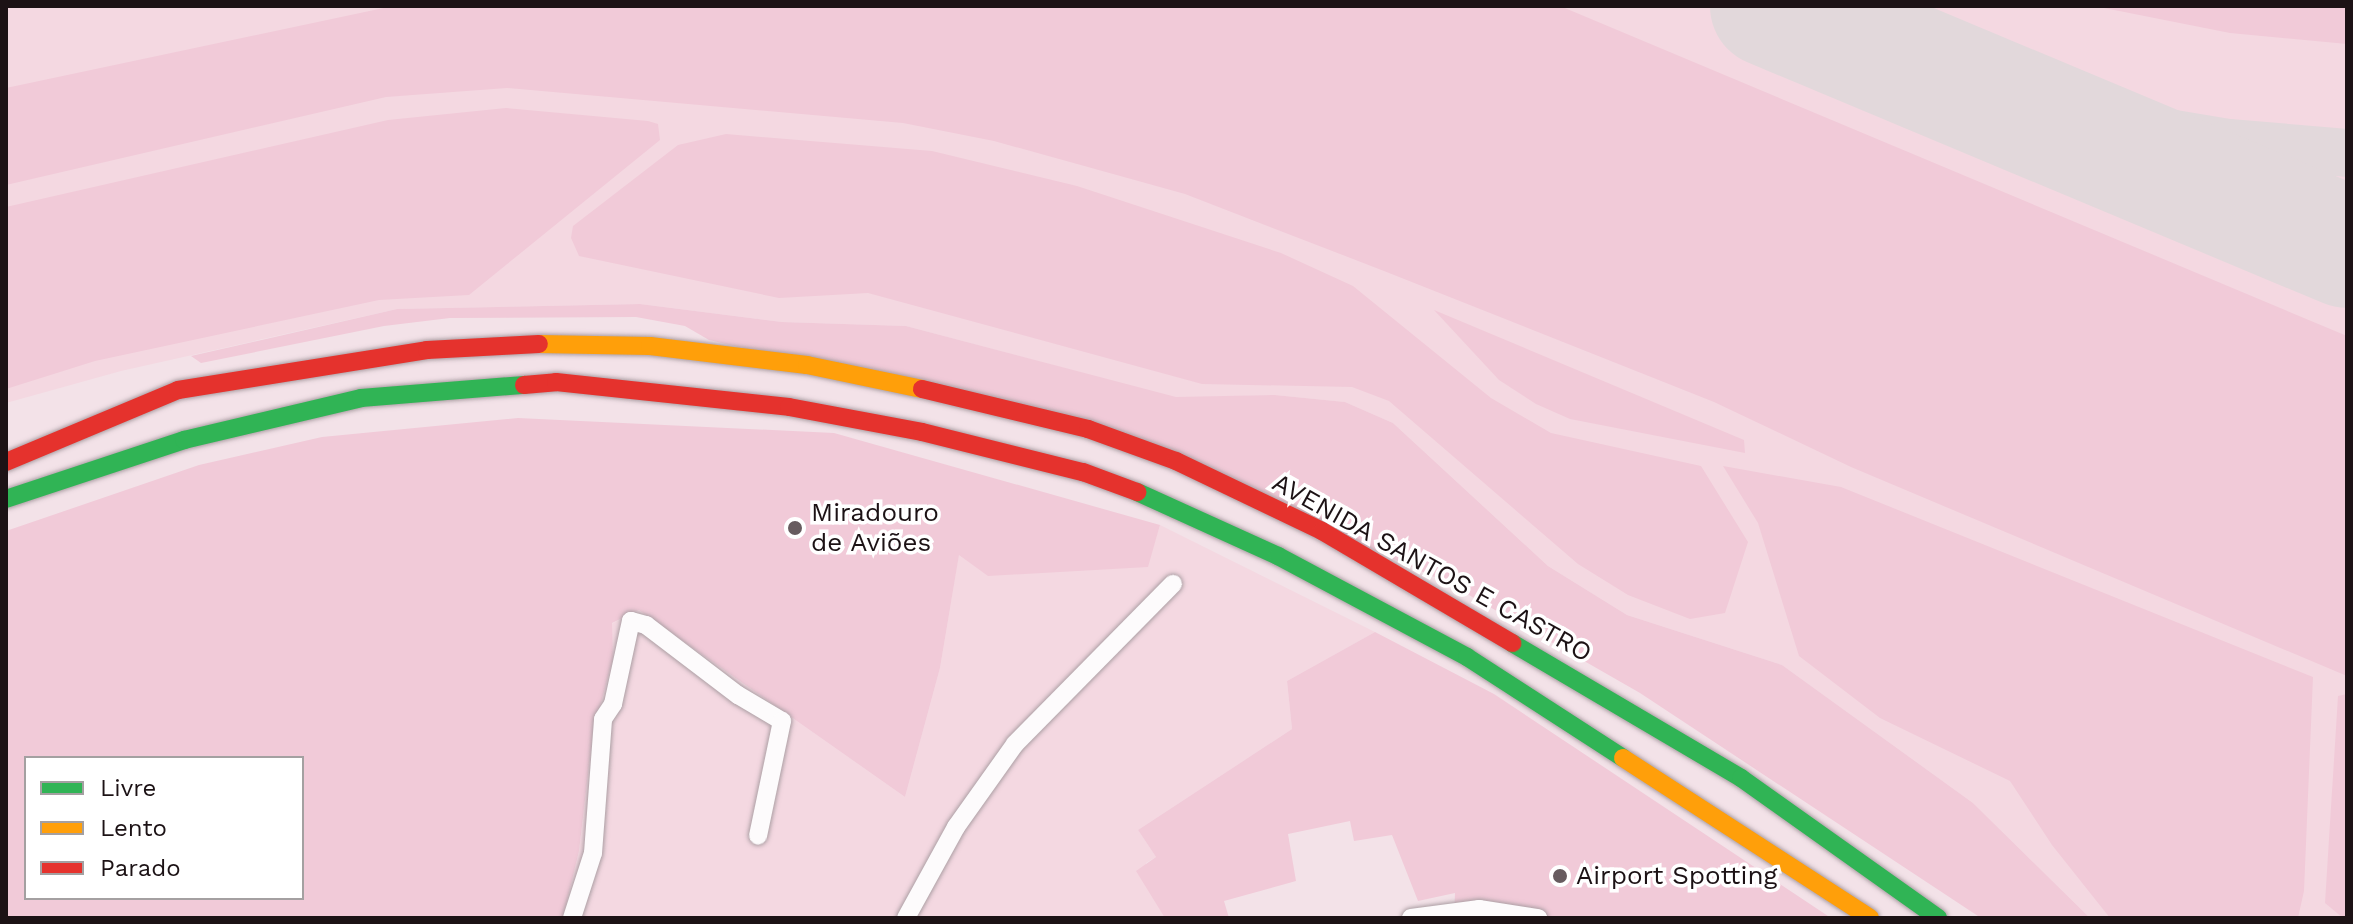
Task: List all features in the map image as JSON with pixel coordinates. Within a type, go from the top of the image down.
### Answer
[{"type":"main road","name":"AVENIDA SANTOS E CASTRO","points":[[6,462],[178,390],[427,350],[553,343],[650,346],[807,365],[998,405],[1088,429],[1176,461],[1322,531],[1741,778],[1938,918]]},
{"type":"main road","points":[[6,499],[184,440],[361,398],[556,382],[789,407],[922,432],[1083,472],[1175,507],[1278,556],[1467,657],[1870,918]]},
{"type":"street","points":[[906,918],[956,827],[1015,744],[1173,584]]},
{"type":"street","points":[[572,918],[593,853],[603,719],[613,704],[631,621],[646,625],[738,695],[782,721],[758,836]]},
{"type":"street","points":[[1411,918],[1479,909],[1538,918]]},
{"type":"shaded area","points":[[6,6],[2347,6],[2347,918],[2090,918],[1973,803],[1782,665],[1627,615],[1548,566],[1393,423],[1345,402],[1275,395],[1176,398],[906,326],[782,322],[640,304],[397,309],[121,371],[6,403]]},
{"type":"shaded area","points":[[393,6],[1560,6],[2347,336],[2347,676],[1851,467],[1714,402],[1384,271],[1185,194],[994,141],[903,123],[507,88],[386,97],[6,185],[6,88]]},
{"type":"shaded area","points":[[2094,6],[2347,6],[2347,44],[2230,33]]},
{"type":"shaded area","points":[[506,108],[648,121],[658,124],[660,140],[469,295],[379,300],[95,361],[6,389],[6,207],[388,120]]},
{"type":"shaded area","points":[[726,134],[932,151],[1077,186],[1281,253],[1353,286],[1491,398],[1551,433],[1701,466],[1748,542],[1725,613],[1690,619],[1628,595],[1578,564],[1389,401],[1352,387],[1202,384],[868,293],[779,298],[579,256],[571,238],[573,226],[678,145]]},
{"type":"shaded area","points":[[640,304],[782,322],[906,326],[1176,397],[1275,395],[1345,402],[1393,423],[1548,566],[1627,615],[1782,665],[1973,803],[2090,918],[1981,918],[1640,693],[1448,583],[1119,437],[709,340],[685,326],[636,317],[450,318],[384,326],[201,363],[191,356],[397,309]]},
{"type":"shaded area","points":[[1434,310],[1744,440],[1745,453],[1570,419],[1536,404],[1499,380]]},
{"type":"shaded area","points":[[518,418],[834,433],[1160,525],[1148,567],[988,576],[959,555],[940,668],[905,797],[639,610],[612,623],[613,659],[593,732],[579,851],[563,918],[6,918],[6,531],[199,465],[322,437]]},
{"type":"shaded area","points":[[1723,466],[1841,487],[2313,677],[2304,891],[2298,918],[2110,918],[2052,845],[2010,781],[1880,718],[1799,656],[1758,523]]},
{"type":"shaded area","points":[[1160,525],[1375,632],[1287,681],[1292,729],[1138,830],[1156,857],[1146,863],[1165,918],[563,918],[579,851],[593,732],[613,659],[611,624],[639,610],[905,797],[940,668],[959,554],[1147,567]]},
{"type":"shaded area","points":[[1375,632],[1494,694],[1831,918],[1454,918],[1455,893],[1418,901],[1392,835],[1354,841],[1350,821],[1288,834],[1296,881],[1224,901],[1229,918],[1165,918],[1136,871],[1156,857],[1138,830],[1292,729],[1287,681]]},
{"type":"shaded area","points":[[2347,694],[2347,918],[2343,918],[2325,903],[2338,696]]},
{"type":"taxiway","points":[[1948,80],[2114,124],[2229,143],[2347,153]]},
{"type":"runway","points":[[1771,6],[2347,247]]},
{"type":"traffic: fast","points":[[6,499],[184,440],[361,398],[524,385]]},
{"type":"traffic: fast","points":[[1137,492],[1278,556],[1467,657],[1623,758]]},
{"type":"traffic: fast","points":[[1512,643],[1741,778],[1938,918]]},
{"type":"traffic: slow","points":[[539,344],[650,346],[807,365],[922,389]]},
{"type":"traffic: slow","points":[[1623,758],[1870,918]]},
{"type":"traffic: jam","points":[[6,462],[178,390],[427,350],[539,344]]},
{"type":"traffic: jam","points":[[524,385],[556,382],[789,407],[922,432],[1083,472],[1137,492]]},
{"type":"traffic: jam","points":[[922,389],[1088,429],[1176,461],[1322,531],[1512,643]]},
{"type":"place","name":"Miradouro de Aviões","points":[[795,528]]},
{"type":"place","name":"Airport Spotting","points":[[1560,876]]}]
